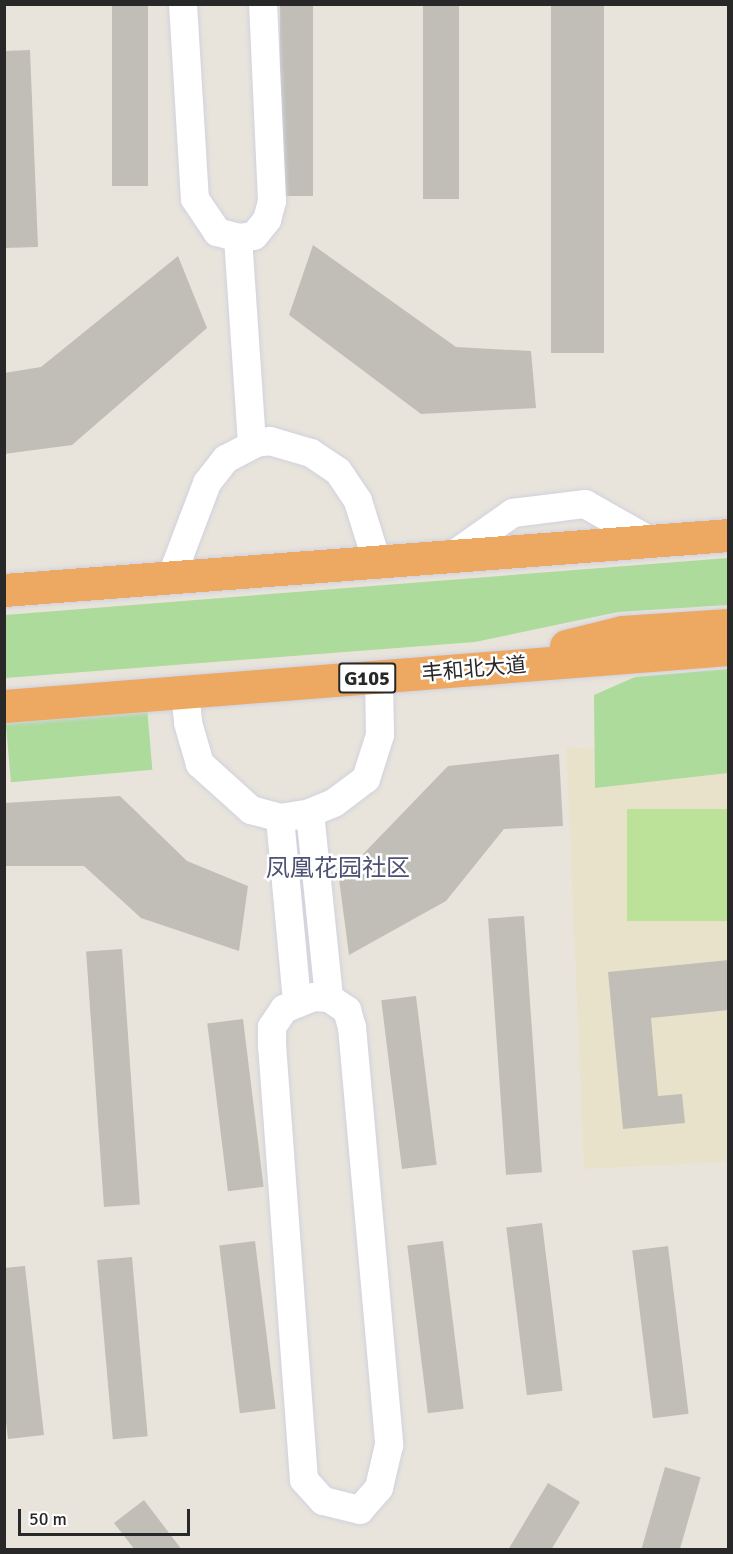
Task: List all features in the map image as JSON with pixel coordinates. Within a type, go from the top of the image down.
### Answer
[{"type":"highway","points":[[4,590],[729,535]]},
{"type":"highway","points":[[477,669],[622,632],[729,625]]},
{"type":"highway","name":"丰和北大道","points":[[4,706],[729,649]]},
{"type":"street","points":[[183,4],[195,199],[217,232],[246,237],[267,220],[273,184],[263,4]]},
{"type":"street","points":[[246,237],[261,443]]},
{"type":"street","points":[[171,578],[207,483],[226,459],[261,443],[311,453],[338,471],[358,501],[376,562]]},
{"type":"street","points":[[185,692],[188,723],[200,764],[251,810],[280,818],[310,813],[334,803],[366,779],[380,735],[379,677]]},
{"type":"street","points":[[310,813],[329,998]]},
{"type":"street","points":[[280,818],[297,1002]]},
{"type":"street","points":[[329,998],[347,1010],[352,1027],[389,1445],[379,1488],[360,1510],[323,1501],[304,1480],[272,1046],[272,1027],[284,1009],[297,1002],[329,998]]},
{"type":"shaded area","points":[[566,747],[728,757],[728,1162],[584,1169]]},
{"type":"green space","points":[[728,558],[728,605],[618,612],[475,642],[5,678],[5,615]]},
{"type":"green space","points":[[728,669],[728,773],[595,788],[594,695],[635,677]]},
{"type":"green space","points":[[147,708],[152,770],[11,782],[6,720]]},
{"type":"green space","points":[[627,809],[728,809],[728,921],[627,921]]},
{"type":"building","points":[[112,4],[148,4],[148,186],[112,186]]},
{"type":"building","points":[[280,4],[313,4],[313,196],[280,196]]},
{"type":"building","points":[[423,4],[459,4],[459,199],[423,199]]},
{"type":"building","points":[[551,4],[604,4],[604,353],[551,353]]},
{"type":"building","points":[[30,50],[38,247],[4,248],[4,51]]},
{"type":"building","points":[[313,245],[456,347],[531,351],[536,408],[421,414],[289,315]]},
{"type":"building","points":[[178,256],[207,328],[72,445],[4,454],[4,373],[41,367]]},
{"type":"building","points":[[559,754],[563,826],[504,829],[446,901],[349,955],[339,879],[448,766]]},
{"type":"building","points":[[120,796],[187,861],[248,886],[239,951],[141,918],[84,866],[4,866],[4,803]]},
{"type":"building","points":[[524,916],[542,1172],[506,1175],[488,919]]},
{"type":"building","points":[[122,949],[140,1204],[104,1207],[86,952]]},
{"type":"building","points":[[729,960],[729,1010],[651,1018],[658,1096],[682,1094],[685,1123],[623,1129],[608,972]]},
{"type":"building","points":[[416,996],[437,1165],[402,1169],[381,1000]]},
{"type":"building","points":[[243,1019],[264,1187],[228,1191],[207,1023]]},
{"type":"building","points":[[542,1223],[563,1391],[527,1395],[506,1227]]},
{"type":"building","points":[[255,1241],[276,1409],[240,1413],[219,1245]]},
{"type":"building","points":[[443,1241],[464,1409],[428,1413],[407,1245]]},
{"type":"building","points":[[668,1246],[689,1414],[653,1418],[632,1250]]},
{"type":"building","points":[[132,1257],[148,1436],[113,1439],[97,1260]]},
{"type":"building","points":[[25,1266],[44,1435],[8,1439],[4,1406],[4,1268]]},
{"type":"building","points":[[665,1467],[701,1477],[680,1550],[641,1550]]},
{"type":"building","points":[[548,1483],[580,1502],[551,1550],[508,1550]]},
{"type":"building","points":[[144,1500],[182,1550],[135,1550],[114,1523]]},
{"type":"district","name":"凤凰花园社区","points":[[338,869]]}]
